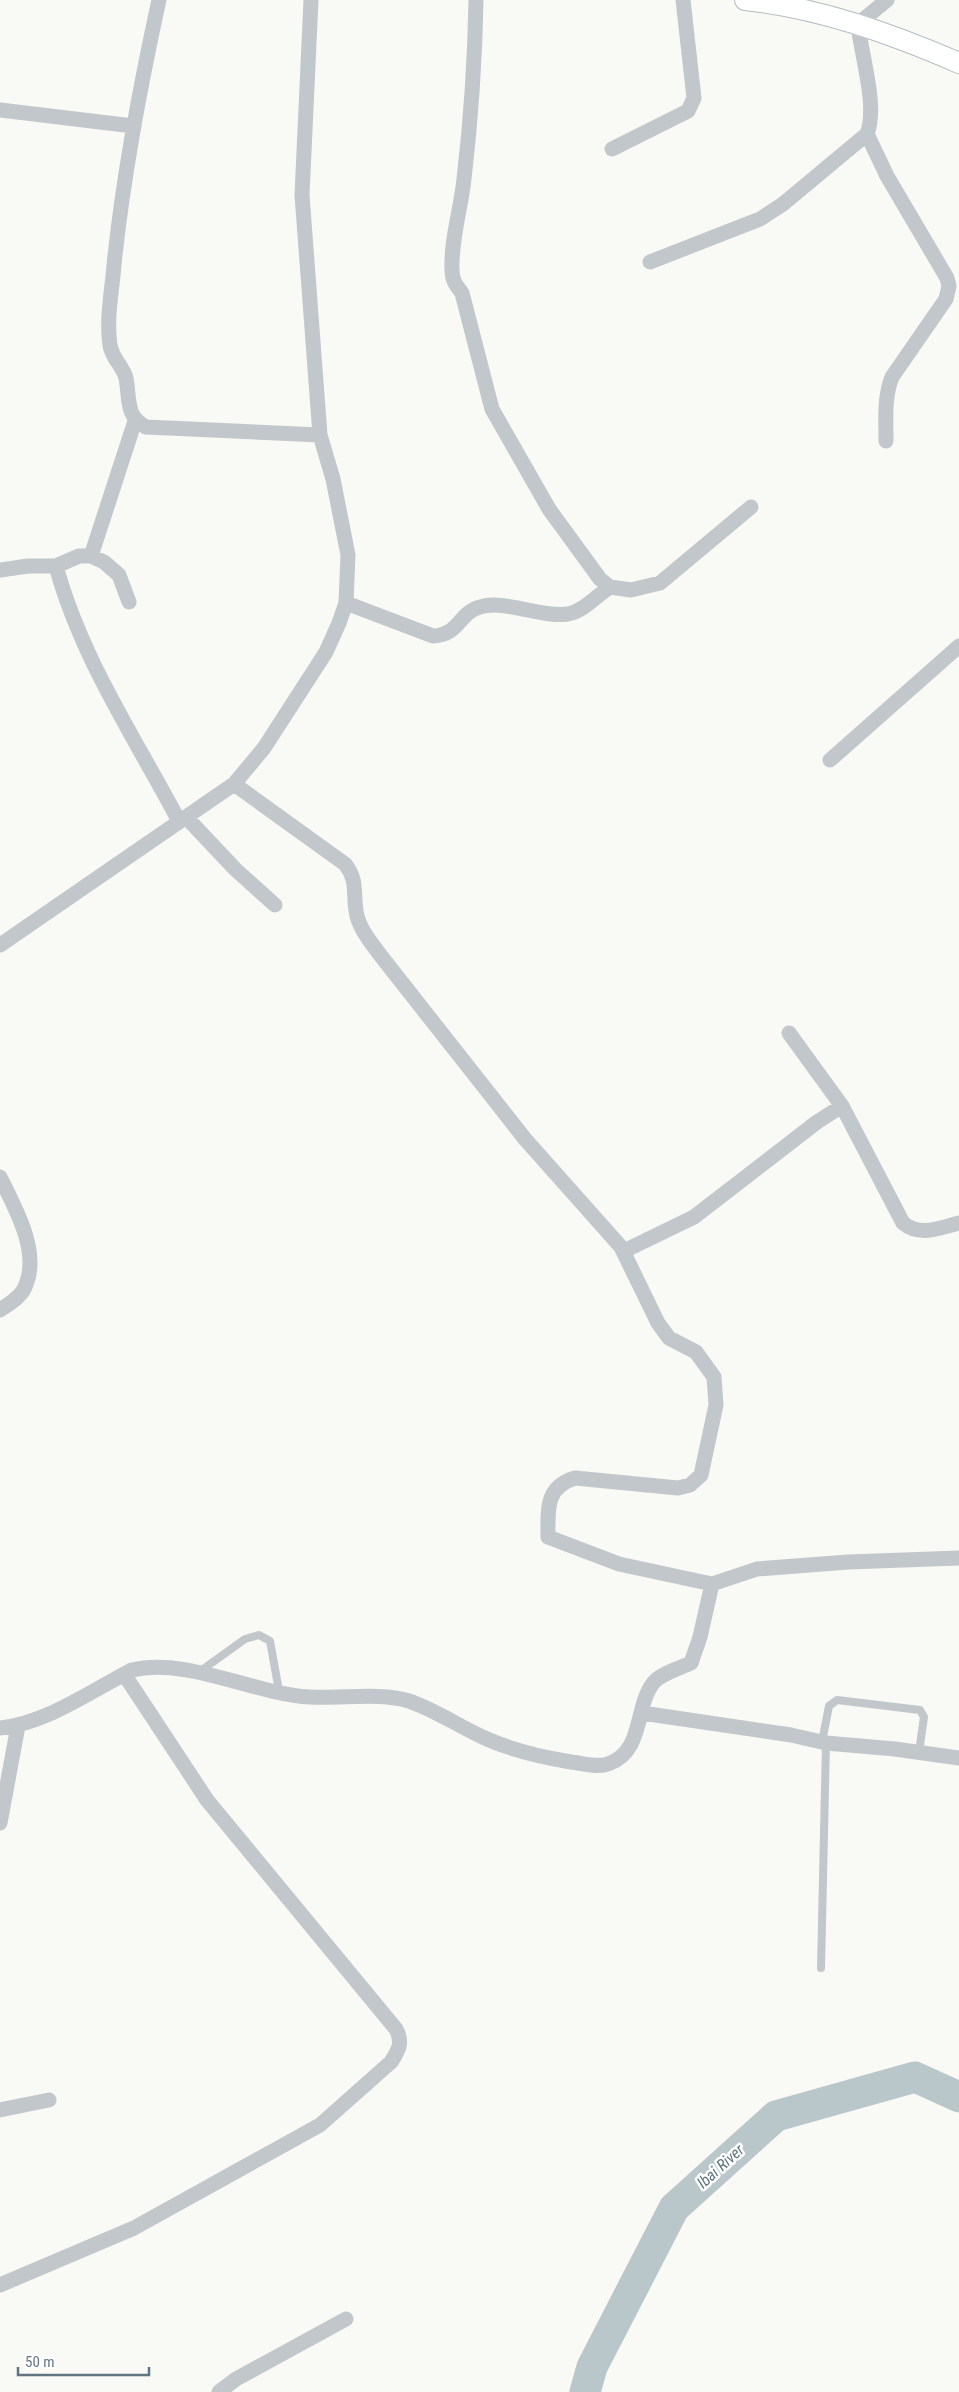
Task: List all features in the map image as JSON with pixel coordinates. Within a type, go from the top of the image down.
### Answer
[{"type":"main road","points":[[745,0],[775,2],[858,24],[913,43],[959,63]]},
{"type":"street","points":[[159,0],[133,126],[117,238],[109,331],[110,346],[116,362],[125,372],[131,413],[135,421],[146,427],[320,435]]},
{"type":"street","points":[[0,945],[234,784],[264,748],[326,652],[346,603],[348,555],[333,479],[320,435],[302,195],[311,0]]},
{"type":"street","points":[[476,0],[464,181],[452,250],[453,281],[462,293],[492,409],[549,509],[600,579],[610,587],[631,590],[660,583],[751,506]]},
{"type":"street","points":[[612,149],[688,111],[694,98],[683,0]]},
{"type":"street","points":[[650,262],[760,219],[782,204],[867,134],[871,124],[870,103],[858,24],[888,0]]},
{"type":"street","points":[[0,110],[133,126]]},
{"type":"street","points":[[867,134],[888,176],[947,278],[949,286],[946,300],[898,366],[890,383],[886,406],[886,441]]},
{"type":"street","points":[[91,556],[135,421]]},
{"type":"street","points":[[0,570],[28,566],[56,566],[79,556],[91,556],[104,562],[119,576],[129,602]]},
{"type":"street","points":[[56,566],[75,623],[102,681],[183,819],[275,905]]},
{"type":"street","points":[[346,603],[433,636],[445,635],[456,627],[467,613],[481,606],[552,614],[569,614],[585,607],[610,587]]},
{"type":"street","points":[[830,760],[959,646]]},
{"type":"street","points":[[234,784],[345,864],[353,874],[358,918],[364,933],[525,1139],[624,1251],[658,1323],[670,1338],[696,1352],[714,1377],[716,1404],[701,1475],[690,1485],[678,1488],[575,1478],[563,1482],[553,1490],[548,1516],[548,1536],[619,1564],[712,1584],[757,1568],[959,1558]]},
{"type":"street","points":[[789,1033],[842,1106],[903,1223],[910,1230],[924,1232],[959,1223]]},
{"type":"street","points":[[624,1251],[694,1217],[817,1122],[842,1106]]},
{"type":"street","points":[[0,1177],[27,1240],[30,1269],[25,1288],[15,1300],[0,1310]]},
{"type":"street","points":[[0,1728],[18,1726],[46,1715],[124,1674],[148,1666],[172,1667],[309,1697],[387,1698],[408,1701],[487,1739],[539,1757],[593,1765],[606,1764],[620,1758],[633,1740],[642,1713],[645,1695],[656,1680],[691,1663],[700,1637],[712,1584]]},
{"type":"street","points":[[0,2285],[134,2228],[320,2125],[391,2062],[399,2050],[400,2037],[396,2029],[206,1800],[124,1674]]},
{"type":"street","points":[[642,1713],[791,1735],[824,1742],[959,1758]]},
{"type":"street","points":[[0,1824],[18,1726]]},
{"type":"street","points":[[0,2110],[49,2100]]},
{"type":"street","points":[[219,2392],[236,2379],[346,2319]]},
{"type":"lane","points":[[198,1674],[245,1639],[259,1635],[270,1641],[279,1691]]},
{"type":"lane","points":[[821,1968],[824,1742],[829,1706],[837,1700],[920,1710],[924,1716],[919,1752]]},
{"type":"waterway","name":"Ibai River","points":[[585,2392],[592,2367],[674,2208],[776,2116],[915,2077],[959,2097]]}]
